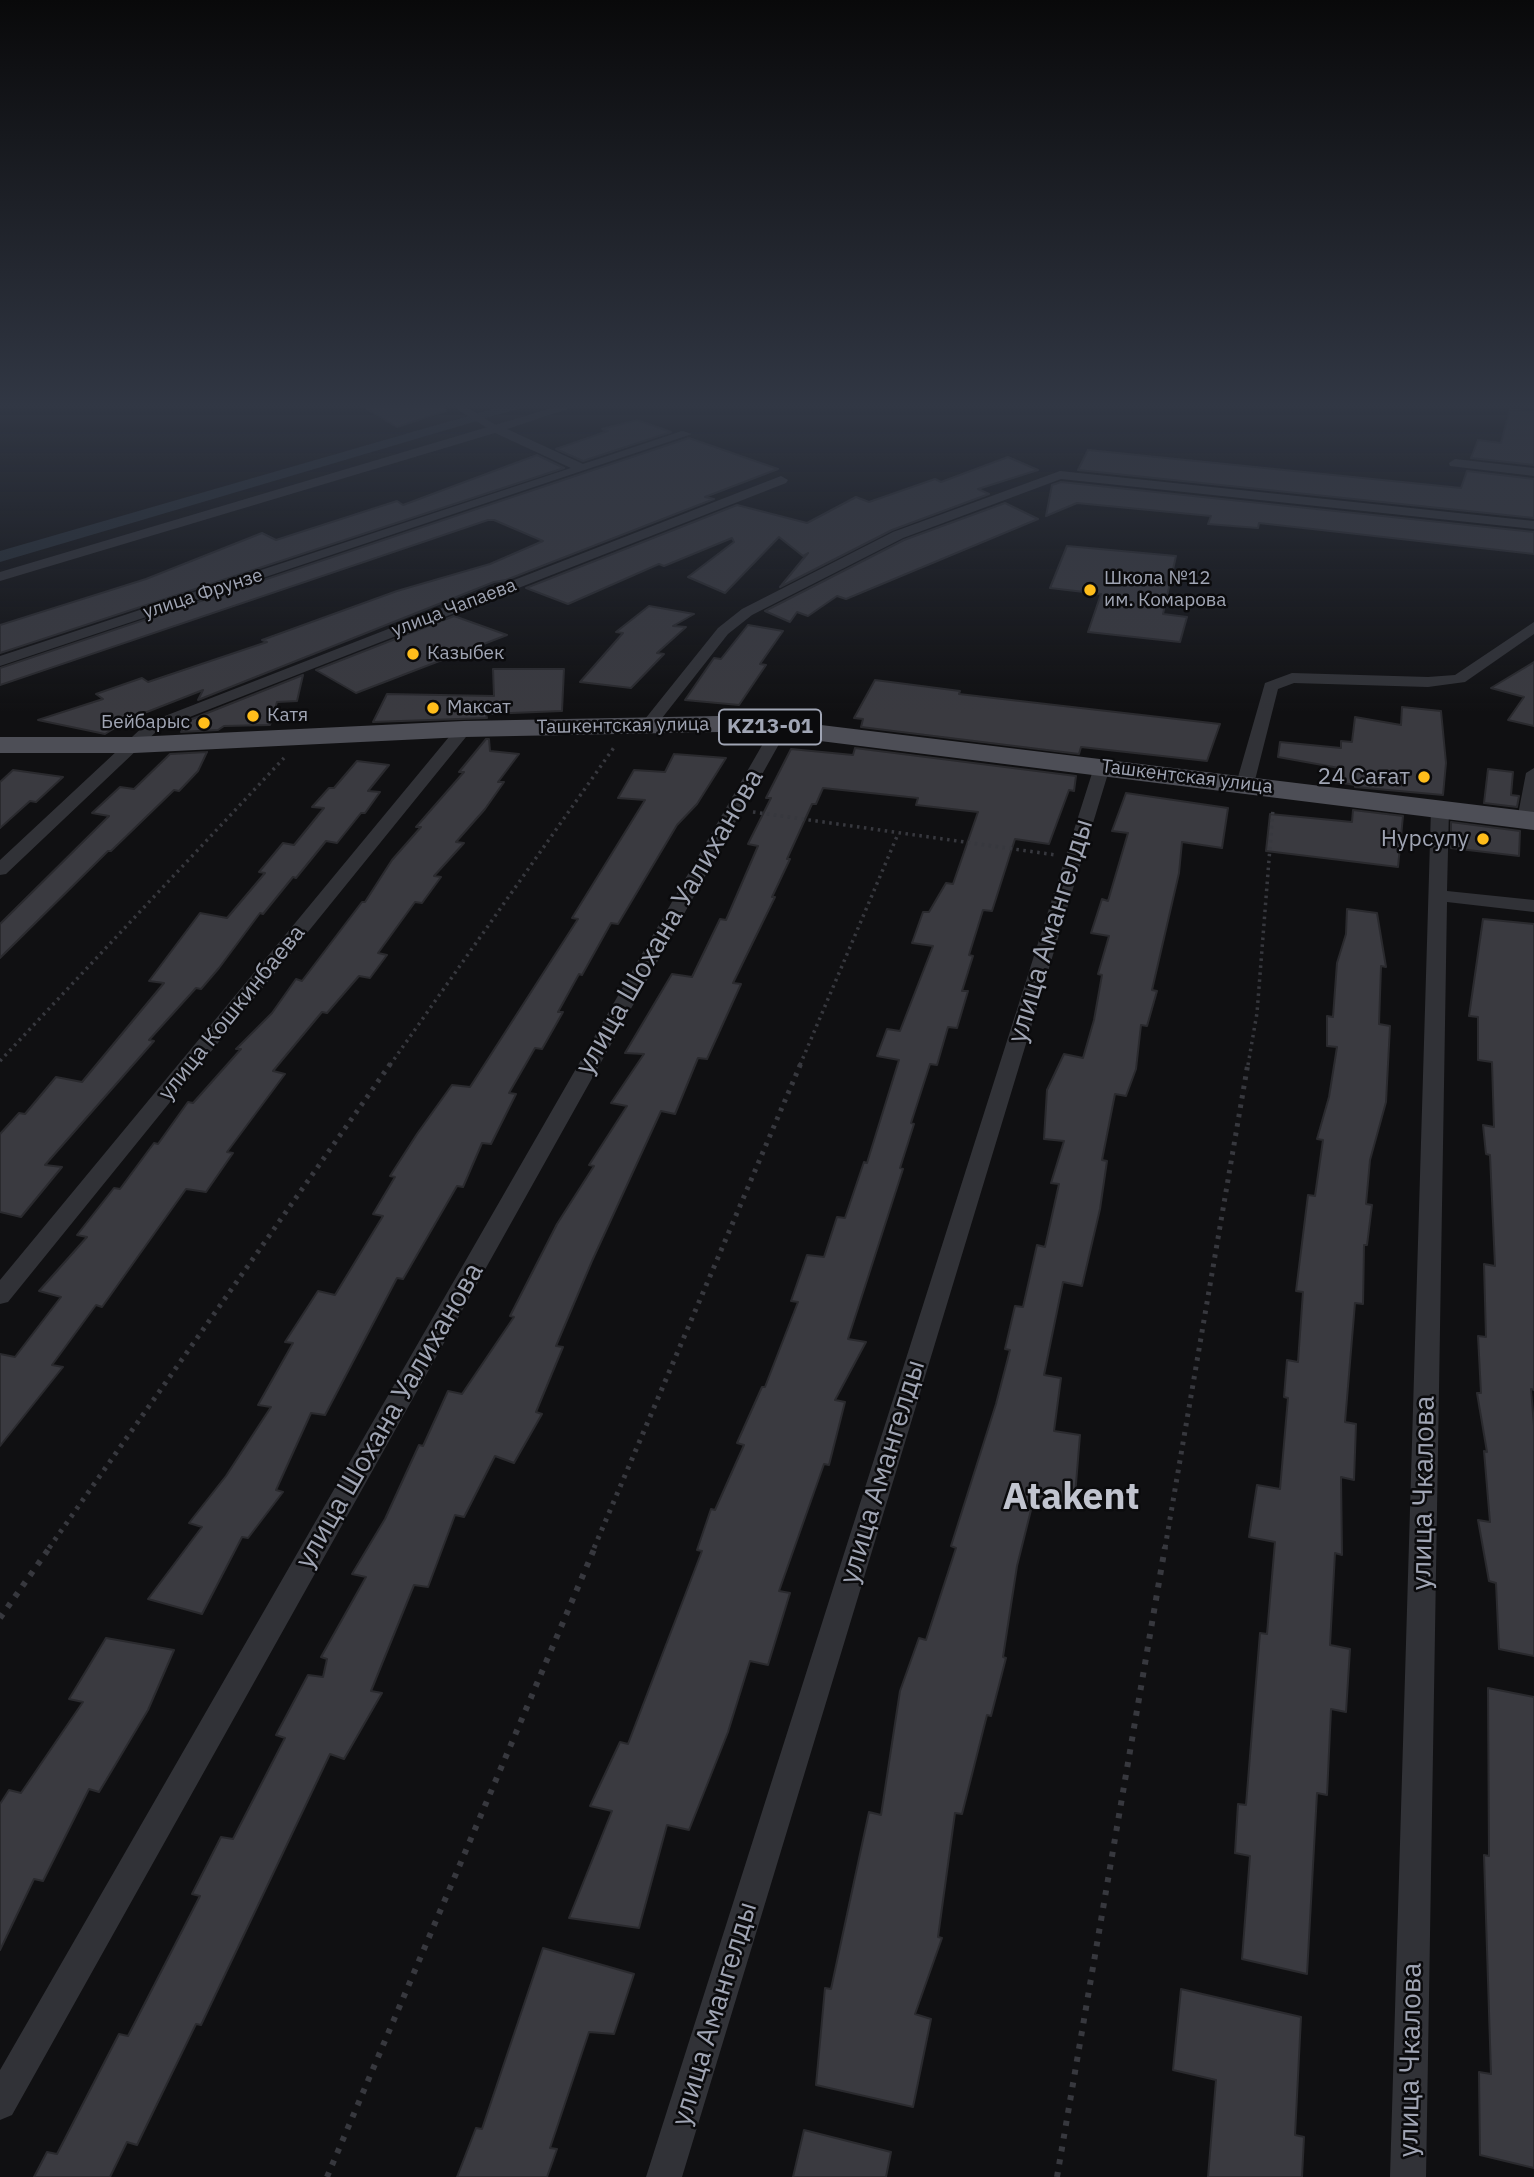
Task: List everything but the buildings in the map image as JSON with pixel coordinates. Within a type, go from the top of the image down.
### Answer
[{"type":"main road","name":"Ташкентская улица","points":[[0,746],[134,745],[464,729],[640,724],[780,728],[1530,821]]},
{"type":"street","points":[[0,577],[227,509]]},
{"type":"street","name":"улица Фрунзе","points":[[0,661],[460,509]]},
{"type":"street","name":"улица Чапаева","points":[[0,870],[153,726],[708,509]]},
{"type":"street","points":[[640,724],[723,631],[747,612],[898,535],[969,509]]},
{"type":"street","points":[[1372,509],[1534,526]]},
{"type":"street","points":[[1245,784],[1271,686],[1292,678],[1428,682],[1459,679],[1534,627]]},
{"type":"street","name":"улица Шохана Уалиханова","points":[[0,2103],[780,728]]},
{"type":"street","name":"улица Кошкинбаева","points":[[0,1296],[464,729]]},
{"type":"street","name":"улица Амангелды","points":[[664,2177],[1102,767]]},
{"type":"street","points":[[1530,821],[1534,773]]},
{"type":"street","name":"улица Чкалова","points":[[1408,2177],[1440,809]]},
{"type":"street","points":[[1438,895],[1534,906]]},
{"type":"path","points":[[0,1618],[640,724]]},
{"type":"path","points":[[0,1061],[281,762],[299,737]]},
{"type":"path","points":[[1057,2177],[1256,1013],[1274,788]]},
{"type":"path","points":[[734,809],[1074,858]]},
{"type":"path","points":[[327,2177],[898,834]]},
{"type":"waterway","points":[[0,557],[167,509]]},
{"type":"place","name":"Школа №12 им. Комарова","points":[[1090,590]]},
{"type":"place","name":"Казыбек","points":[[413,654]]},
{"type":"place","name":"Максат","points":[[433,708]]},
{"type":"place","name":"Катя","points":[[253,716]]},
{"type":"place","name":"Бейбарыс","points":[[204,723]]},
{"type":"place","name":"24 Сағат","points":[[1424,777]]},
{"type":"place","name":"Нурсулу","points":[[1483,839]]},
{"type":"district","name":"Atakent","points":[[1071,1498]]}]
